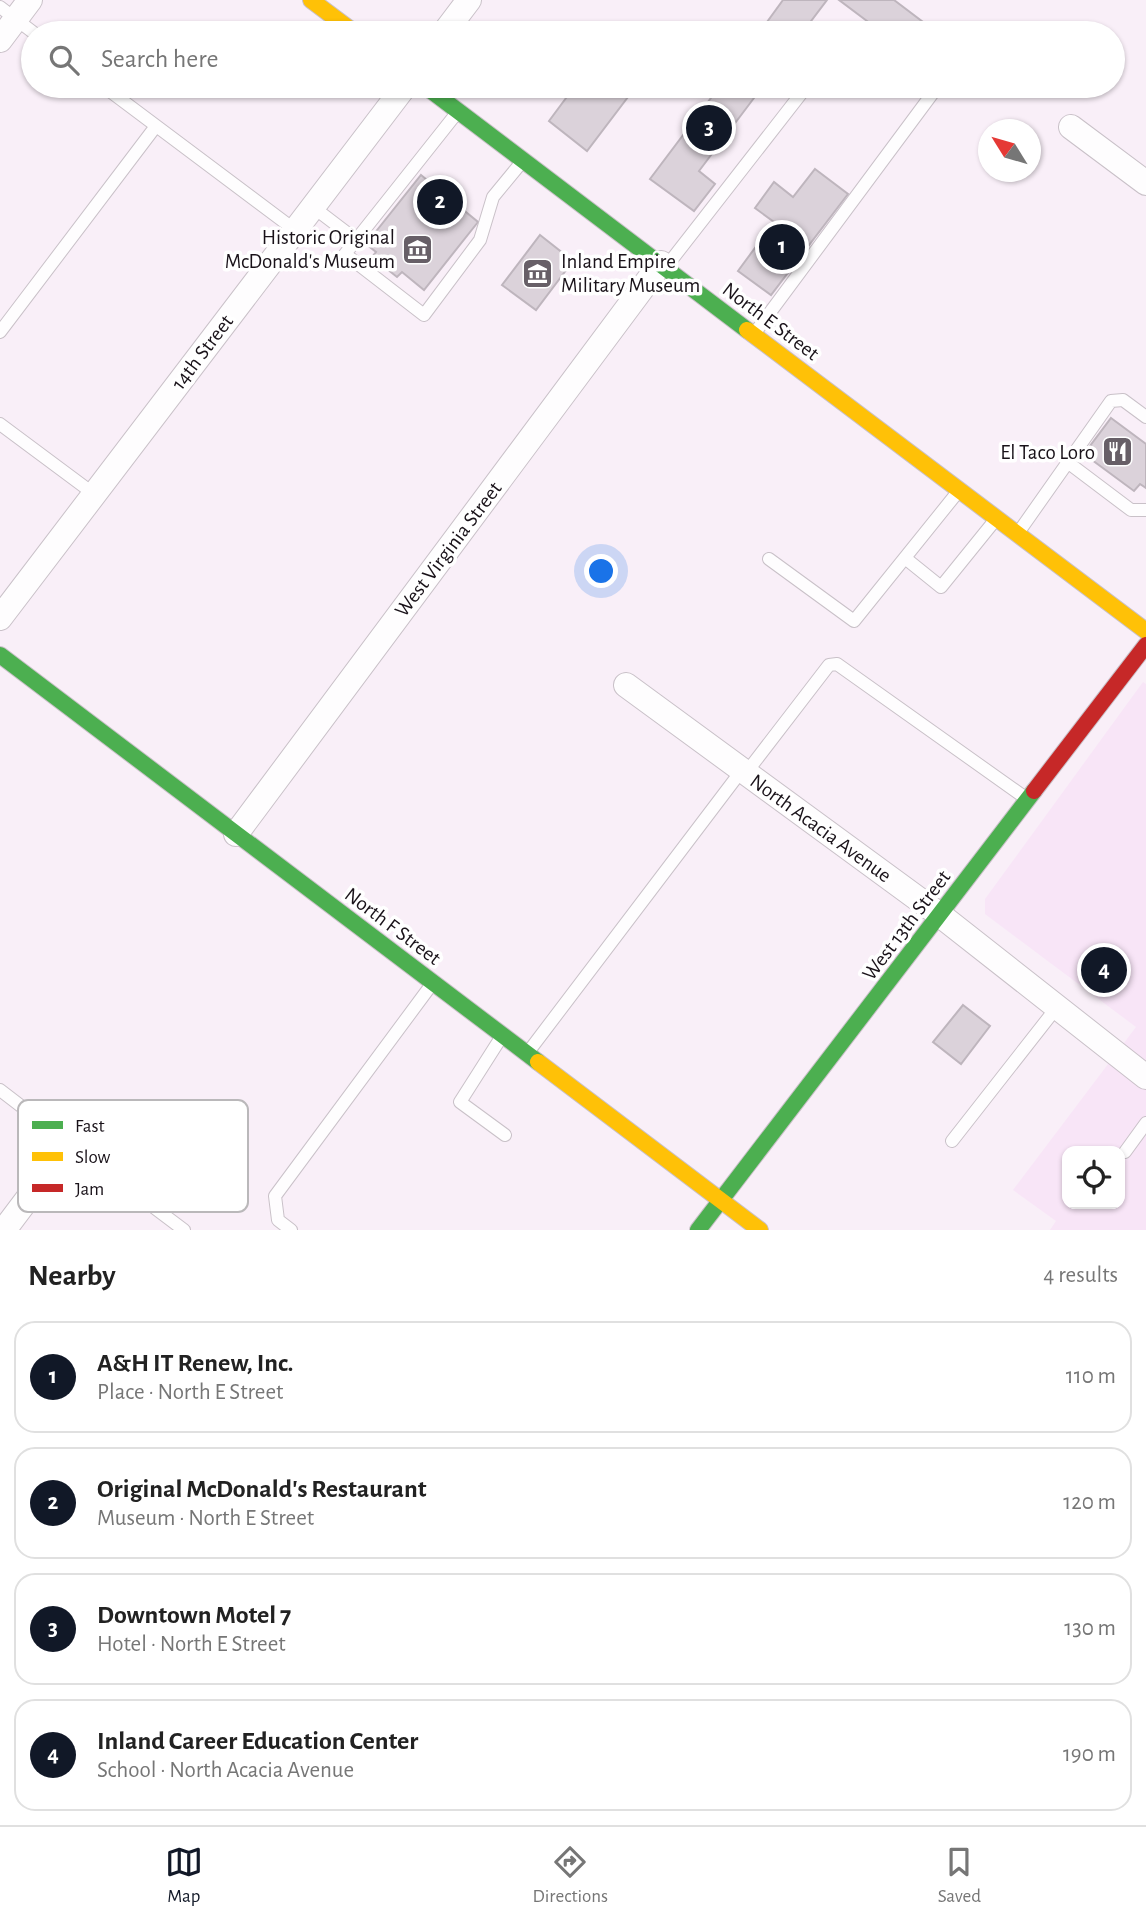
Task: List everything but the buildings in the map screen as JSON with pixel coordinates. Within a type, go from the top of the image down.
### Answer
[{"type":"street","points":[[311,0],[339,21]]},
{"type":"street","points":[[453,21],[469,0]]},
{"type":"street","points":[[0,40],[20,15]]},
{"type":"street","name":"14th Street","points":[[0,618],[396,98]]},
{"type":"street","name":"North E Street","points":[[442,98],[1146,631]]},
{"type":"street","points":[[1071,127],[1146,183]]},
{"type":"street","name":"West Virginia Street","points":[[236,834],[663,265]]},
{"type":"street","name":"West 13th Street","points":[[698,1230],[1146,645]]},
{"type":"street","name":"North F Street","points":[[0,655],[760,1230]]},
{"type":"street","name":"North Acacia Avenue","points":[[626,685],[940,915],[1146,1077]]},
{"type":"street","points":[[4,1230],[18,1211]]},
{"type":"lane","points":[[119,98],[295,230]]},
{"type":"lane","points":[[663,265],[797,98]]},
{"type":"lane","points":[[754,334],[928,98]]},
{"type":"lane","points":[[458,110],[345,254],[424,315],[480,240],[493,197],[524,160]]},
{"type":"lane","points":[[0,332],[156,126]]},
{"type":"lane","points":[[313,206],[355,239]]},
{"type":"lane","points":[[1018,534],[1047,494],[1066,461],[1111,401],[1124,400],[1146,417]]},
{"type":"lane","points":[[0,424],[94,494]]},
{"type":"lane","points":[[1066,461],[1131,510],[1146,510]]},
{"type":"lane","points":[[769,559],[855,621],[959,489]]},
{"type":"lane","points":[[905,558],[941,587],[997,518]]},
{"type":"lane","points":[[527,1054],[744,771],[829,665],[837,664],[1028,800]]},
{"type":"lane","points":[[290,1230],[278,1220],[275,1196],[433,983]]},
{"type":"lane","points":[[952,1141],[1058,1007]]},
{"type":"lane","points":[[503,1036],[460,1102],[505,1135]]},
{"type":"lane","points":[[0,1090],[18,1104]]},
{"type":"lane","points":[[1125,1152],[1146,1123]]},
{"type":"lane","points":[[160,1212],[184,1230]]},
{"type":"shaded area","points":[[1143,682],[1146,684],[1146,1230],[1050,1230],[1056,1221],[1013,1190],[1136,1027],[985,914],[985,899]]},
{"type":"traffic: fast","points":[[441,98],[747,330]]},
{"type":"traffic: fast","points":[[0,655],[538,1062]]},
{"type":"traffic: fast","points":[[698,1230],[1034,791]]},
{"type":"traffic: slow","points":[[311,0],[339,21]]},
{"type":"traffic: slow","points":[[747,330],[1146,631]]},
{"type":"traffic: slow","points":[[538,1062],[760,1230]]},
{"type":"traffic: jam","points":[[1034,791],[1146,645]]},
{"type":"place","name":"Downtown Motel 7","points":[[709,128]]},
{"type":"place","name":"Original McDonald's Restaurant","points":[[440,202]]},
{"type":"place","name":"A&H IT Renew, Inc.","points":[[782,247]]},
{"type":"place","name":"Historic Original McDonald's Museum","points":[[418,249]]},
{"type":"place","name":"Inland Empire Military Museum","points":[[538,273]]},
{"type":"place","name":"El Taco Loro","points":[[1118,452]]},
{"type":"place","name":"Inland Career Education Center","points":[[1104,970]]}]
